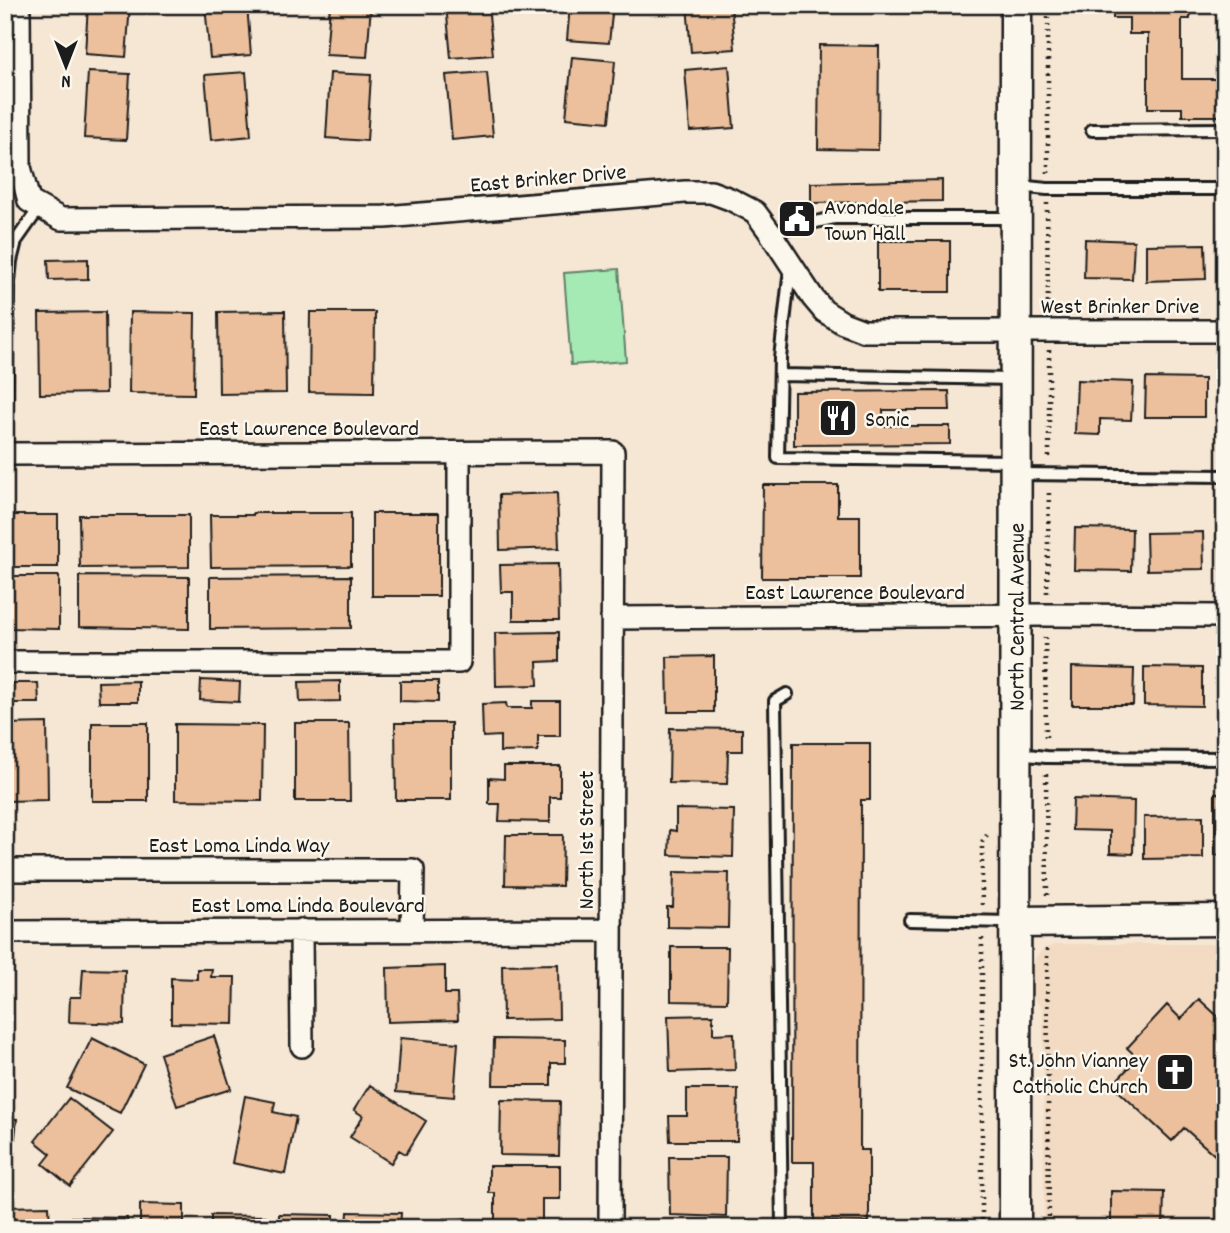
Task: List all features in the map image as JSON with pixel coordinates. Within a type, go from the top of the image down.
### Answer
[{"type":"street","name":"North Central Avenue","points":[[1014,1228],[1016,5]]},
{"type":"street","points":[[14,20],[20,167],[35,204]]},
{"type":"street","name":"East Brinker Drive","points":[[35,204],[61,219],[385,217],[711,192],[755,212],[813,298],[824,311],[843,323],[864,331],[1014,332]]},
{"type":"street","name":"West Brinker Drive","points":[[1014,332],[1225,331]]},
{"type":"street","name":"East Lawrence Boulevard","points":[[5,454],[613,452]]},
{"type":"street","name":"North 1st Street","points":[[610,1228],[613,452]]},
{"type":"street","points":[[5,662],[459,662],[459,453]]},
{"type":"street","name":"East Lawrence Boulevard","points":[[612,618],[1225,616]]},
{"type":"street","name":"East Loma Linda Way","points":[[5,870],[413,870],[412,930]]},
{"type":"street","points":[[1014,922],[1225,920]]},
{"type":"street","points":[[301,930],[302,1046]]},
{"type":"street","name":"East Loma Linda Boulevard","points":[[5,932],[611,930]]},
{"type":"lane","points":[[1092,130],[1225,130]]},
{"type":"lane","points":[[1015,186],[1047,189],[1225,189]]},
{"type":"lane","points":[[5,454],[11,261],[16,240],[35,204]]},
{"type":"lane","points":[[772,236],[784,229],[834,218],[1015,218]]},
{"type":"lane","points":[[790,263],[780,374],[778,458],[1225,476]]},
{"type":"lane","points":[[780,374],[1014,379]]},
{"type":"lane","points":[[782,1228],[775,701],[787,694]]},
{"type":"lane","points":[[1014,754],[1046,757],[1225,758]]},
{"type":"lane","points":[[910,920],[1014,922]]},
{"type":"path","points":[[1048,5],[1048,305]]},
{"type":"path","points":[[982,1228],[982,842],[991,830],[1014,812]]},
{"type":"path","points":[[1047,950],[1049,1228]]},
{"type":"shaded area","points":[[1056,944],[1225,944],[1225,1228],[1044,1228],[1043,1009],[1033,998],[1029,987],[1034,960],[1042,950]]},
{"type":"green space","points":[[619,269],[626,361],[571,365],[564,273]]},
{"type":"building","points":[[88,5],[130,5],[126,57],[85,54]]},
{"type":"building","points":[[205,5],[247,5],[251,55],[210,58]]},
{"type":"building","points":[[330,5],[371,5],[367,57],[326,55]]},
{"type":"building","points":[[446,5],[488,5],[493,55],[451,58]]},
{"type":"building","points":[[570,5],[613,5],[609,43],[567,40]]},
{"type":"building","points":[[687,5],[731,5],[735,49],[691,52]]},
{"type":"building","points":[[820,5],[880,5],[880,9],[820,10]]},
{"type":"building","points":[[1113,5],[1190,5],[1190,19],[1182,19],[1182,79],[1225,79],[1225,116],[1182,116],[1182,108],[1148,108],[1148,34],[1129,34],[1129,18],[1113,18]]},
{"type":"building","points":[[819,45],[879,46],[878,150],[818,149]]},
{"type":"building","points":[[572,57],[615,61],[609,122],[566,118]]},
{"type":"building","points":[[729,66],[734,128],[690,131],[685,70]]},
{"type":"building","points":[[88,72],[130,74],[126,140],[84,138]]},
{"type":"building","points":[[246,72],[251,136],[211,140],[205,75]]},
{"type":"building","points":[[487,72],[493,136],[452,140],[446,75]]},
{"type":"building","points":[[330,73],[371,75],[367,141],[326,138]]},
{"type":"building","points":[[942,180],[942,201],[811,203],[811,183]]},
{"type":"building","points":[[1220,222],[1225,222],[1225,284],[1219,283]]},
{"type":"building","points":[[1085,239],[1134,241],[1132,279],[1084,278]]},
{"type":"building","points":[[878,241],[950,241],[950,292],[878,292]]},
{"type":"building","points":[[1205,244],[1206,279],[1146,281],[1146,245]]},
{"type":"building","points":[[88,259],[88,279],[49,280],[48,260]]},
{"type":"building","points":[[285,311],[286,393],[219,394],[218,312]]},
{"type":"building","points":[[105,312],[106,393],[40,394],[39,313]]},
{"type":"building","points":[[130,312],[195,313],[194,394],[129,393]]},
{"type":"building","points":[[310,312],[375,312],[374,393],[309,392]]},
{"type":"building","points":[[1146,378],[1204,379],[1204,417],[1145,417]]},
{"type":"building","points":[[1077,380],[1133,382],[1131,420],[1100,419],[1100,435],[1075,434]]},
{"type":"building","points":[[1217,380],[1225,380],[1225,414],[1217,414]]},
{"type":"building","name":"Sonic","points":[[949,391],[950,410],[883,410],[883,426],[950,426],[950,444],[794,445],[794,392]]},
{"type":"building","points":[[763,485],[838,485],[838,516],[860,516],[860,578],[762,578]]},
{"type":"building","points":[[557,493],[559,548],[500,550],[499,495]]},
{"type":"building","points":[[351,513],[351,566],[211,567],[210,515]]},
{"type":"building","points":[[372,513],[439,513],[439,596],[372,596]]},
{"type":"building","points":[[5,515],[58,515],[58,567],[5,567]]},
{"type":"building","points":[[79,515],[189,515],[189,567],[80,568]]},
{"type":"building","points":[[1220,521],[1225,521],[1225,569],[1221,569]]},
{"type":"building","points":[[1075,528],[1132,529],[1131,571],[1074,570]]},
{"type":"building","points":[[1203,532],[1204,569],[1147,570],[1146,533]]},
{"type":"building","points":[[558,564],[559,620],[513,620],[513,592],[501,592],[500,565]]},
{"type":"building","points":[[5,576],[59,576],[59,629],[5,628]]},
{"type":"building","points":[[79,576],[189,577],[189,629],[79,627]]},
{"type":"building","points":[[351,576],[351,628],[210,629],[210,577]]},
{"type":"building","points":[[559,632],[559,661],[537,662],[538,685],[496,686],[495,633]]},
{"type":"building","points":[[714,656],[714,712],[668,712],[667,657]]},
{"type":"building","points":[[1072,667],[1134,669],[1133,705],[1072,705]]},
{"type":"building","points":[[1144,667],[1202,668],[1202,706],[1144,705]]},
{"type":"building","points":[[1217,668],[1225,668],[1225,705],[1218,705]]},
{"type":"building","points":[[201,680],[240,682],[239,702],[200,700]]},
{"type":"building","points":[[138,681],[138,702],[99,702],[98,682]]},
{"type":"building","points":[[340,681],[340,701],[300,702],[299,682]]},
{"type":"building","points":[[400,681],[438,681],[438,702],[400,701]]},
{"type":"building","points":[[5,683],[38,683],[39,703],[5,703]]},
{"type":"building","points":[[532,701],[560,701],[560,736],[538,736],[538,751],[500,752],[500,736],[483,737],[482,704],[506,703],[507,708],[532,708]]},
{"type":"building","points":[[47,723],[48,800],[5,801],[5,724]]},
{"type":"building","points":[[92,723],[148,723],[148,801],[92,801]]},
{"type":"building","points":[[295,723],[349,723],[350,801],[295,801]]},
{"type":"building","points":[[395,723],[451,723],[451,800],[396,800]]},
{"type":"building","points":[[175,724],[263,725],[262,801],[175,800]]},
{"type":"building","points":[[670,728],[742,729],[742,751],[728,751],[727,784],[669,783]]},
{"type":"building","points":[[793,743],[870,743],[870,800],[861,800],[860,1150],[869,1150],[869,1222],[814,1221],[814,1162],[792,1162]]},
{"type":"building","points":[[504,766],[560,766],[560,797],[550,797],[550,822],[499,821],[500,804],[489,804],[489,778],[504,779]]},
{"type":"building","points":[[1215,793],[1225,793],[1225,855],[1215,855]]},
{"type":"building","points":[[1073,799],[1134,801],[1133,854],[1110,853],[1110,831],[1072,830]]},
{"type":"building","points":[[676,809],[734,810],[733,857],[669,855],[670,830],[676,831]]},
{"type":"building","points":[[1203,816],[1203,858],[1144,859],[1144,817]]},
{"type":"building","points":[[506,835],[563,835],[562,886],[505,885]]},
{"type":"building","points":[[674,872],[729,873],[728,928],[667,927],[667,907],[673,907]]},
{"type":"building","points":[[671,947],[728,947],[727,1002],[671,1001]]},
{"type":"building","points":[[558,964],[559,1019],[503,1020],[502,965]]},
{"type":"building","points":[[445,966],[445,994],[457,994],[458,1020],[388,1022],[387,968]]},
{"type":"building","points":[[83,969],[125,970],[124,1024],[69,1022],[70,997],[81,997]]},
{"type":"building","points":[[197,969],[212,969],[211,977],[235,977],[234,1024],[171,1023],[171,978],[197,979]]},
{"type":"building","name":"St. John Vianney Catholic Church","points":[[1199,999],[1225,1023],[1225,1148],[1217,1157],[1184,1128],[1172,1141],[1112,1085],[1138,1058],[1127,1048],[1167,1005],[1181,1019]]},
{"type":"building","points":[[713,1015],[713,1034],[734,1033],[735,1070],[670,1072],[668,1016]]},
{"type":"building","points":[[214,1036],[231,1089],[177,1106],[160,1054]]},
{"type":"building","points":[[92,1038],[144,1064],[120,1113],[67,1088]]},
{"type":"building","points":[[400,1038],[458,1043],[454,1097],[396,1092]]},
{"type":"building","points":[[494,1039],[565,1040],[565,1063],[551,1063],[551,1085],[493,1085]]},
{"type":"building","points":[[370,1085],[426,1121],[406,1154],[399,1150],[391,1163],[350,1137],[363,1116],[354,1110]]},
{"type":"building","points":[[687,1089],[738,1089],[737,1141],[670,1141],[669,1116],[687,1116]]},
{"type":"building","points":[[245,1096],[275,1102],[273,1112],[296,1117],[285,1174],[232,1163]]},
{"type":"building","points":[[69,1098],[113,1132],[70,1186],[43,1164],[51,1154],[35,1141]]},
{"type":"building","points":[[501,1100],[560,1101],[559,1156],[500,1155]]},
{"type":"building","points":[[5,1118],[17,1119],[11,1174],[5,1173]]},
{"type":"building","points":[[669,1157],[727,1157],[726,1217],[670,1215]]},
{"type":"building","points":[[489,1166],[560,1166],[560,1199],[542,1199],[542,1224],[495,1223],[495,1193],[489,1193]]},
{"type":"building","points":[[1111,1191],[1164,1192],[1163,1228],[1111,1228]]},
{"type":"building","points":[[140,1204],[184,1205],[184,1228],[140,1228]]},
{"type":"building","points":[[49,1206],[50,1228],[5,1228],[5,1207]]},
{"type":"building","points":[[348,1212],[401,1213],[400,1228],[347,1228]]},
{"type":"building","points":[[279,1214],[334,1215],[334,1228],[279,1228]]},
{"type":"building","points":[[211,1215],[266,1216],[266,1228],[211,1228]]},
{"type":"building","points":[[72,1217],[127,1218],[127,1228],[72,1228]]},
{"type":"building","points":[[466,1218],[466,1228],[443,1228],[443,1219]]},
{"type":"building","points":[[1179,1221],[1225,1221],[1225,1228],[1179,1228]]},
{"type":"place","name":"Avondale Town Hall","points":[[797,219]]},
{"type":"place","name":"Sonic","points":[[838,418]]},
{"type":"place","name":"St. John Vianney Catholic Church","points":[[1175,1072]]}]
